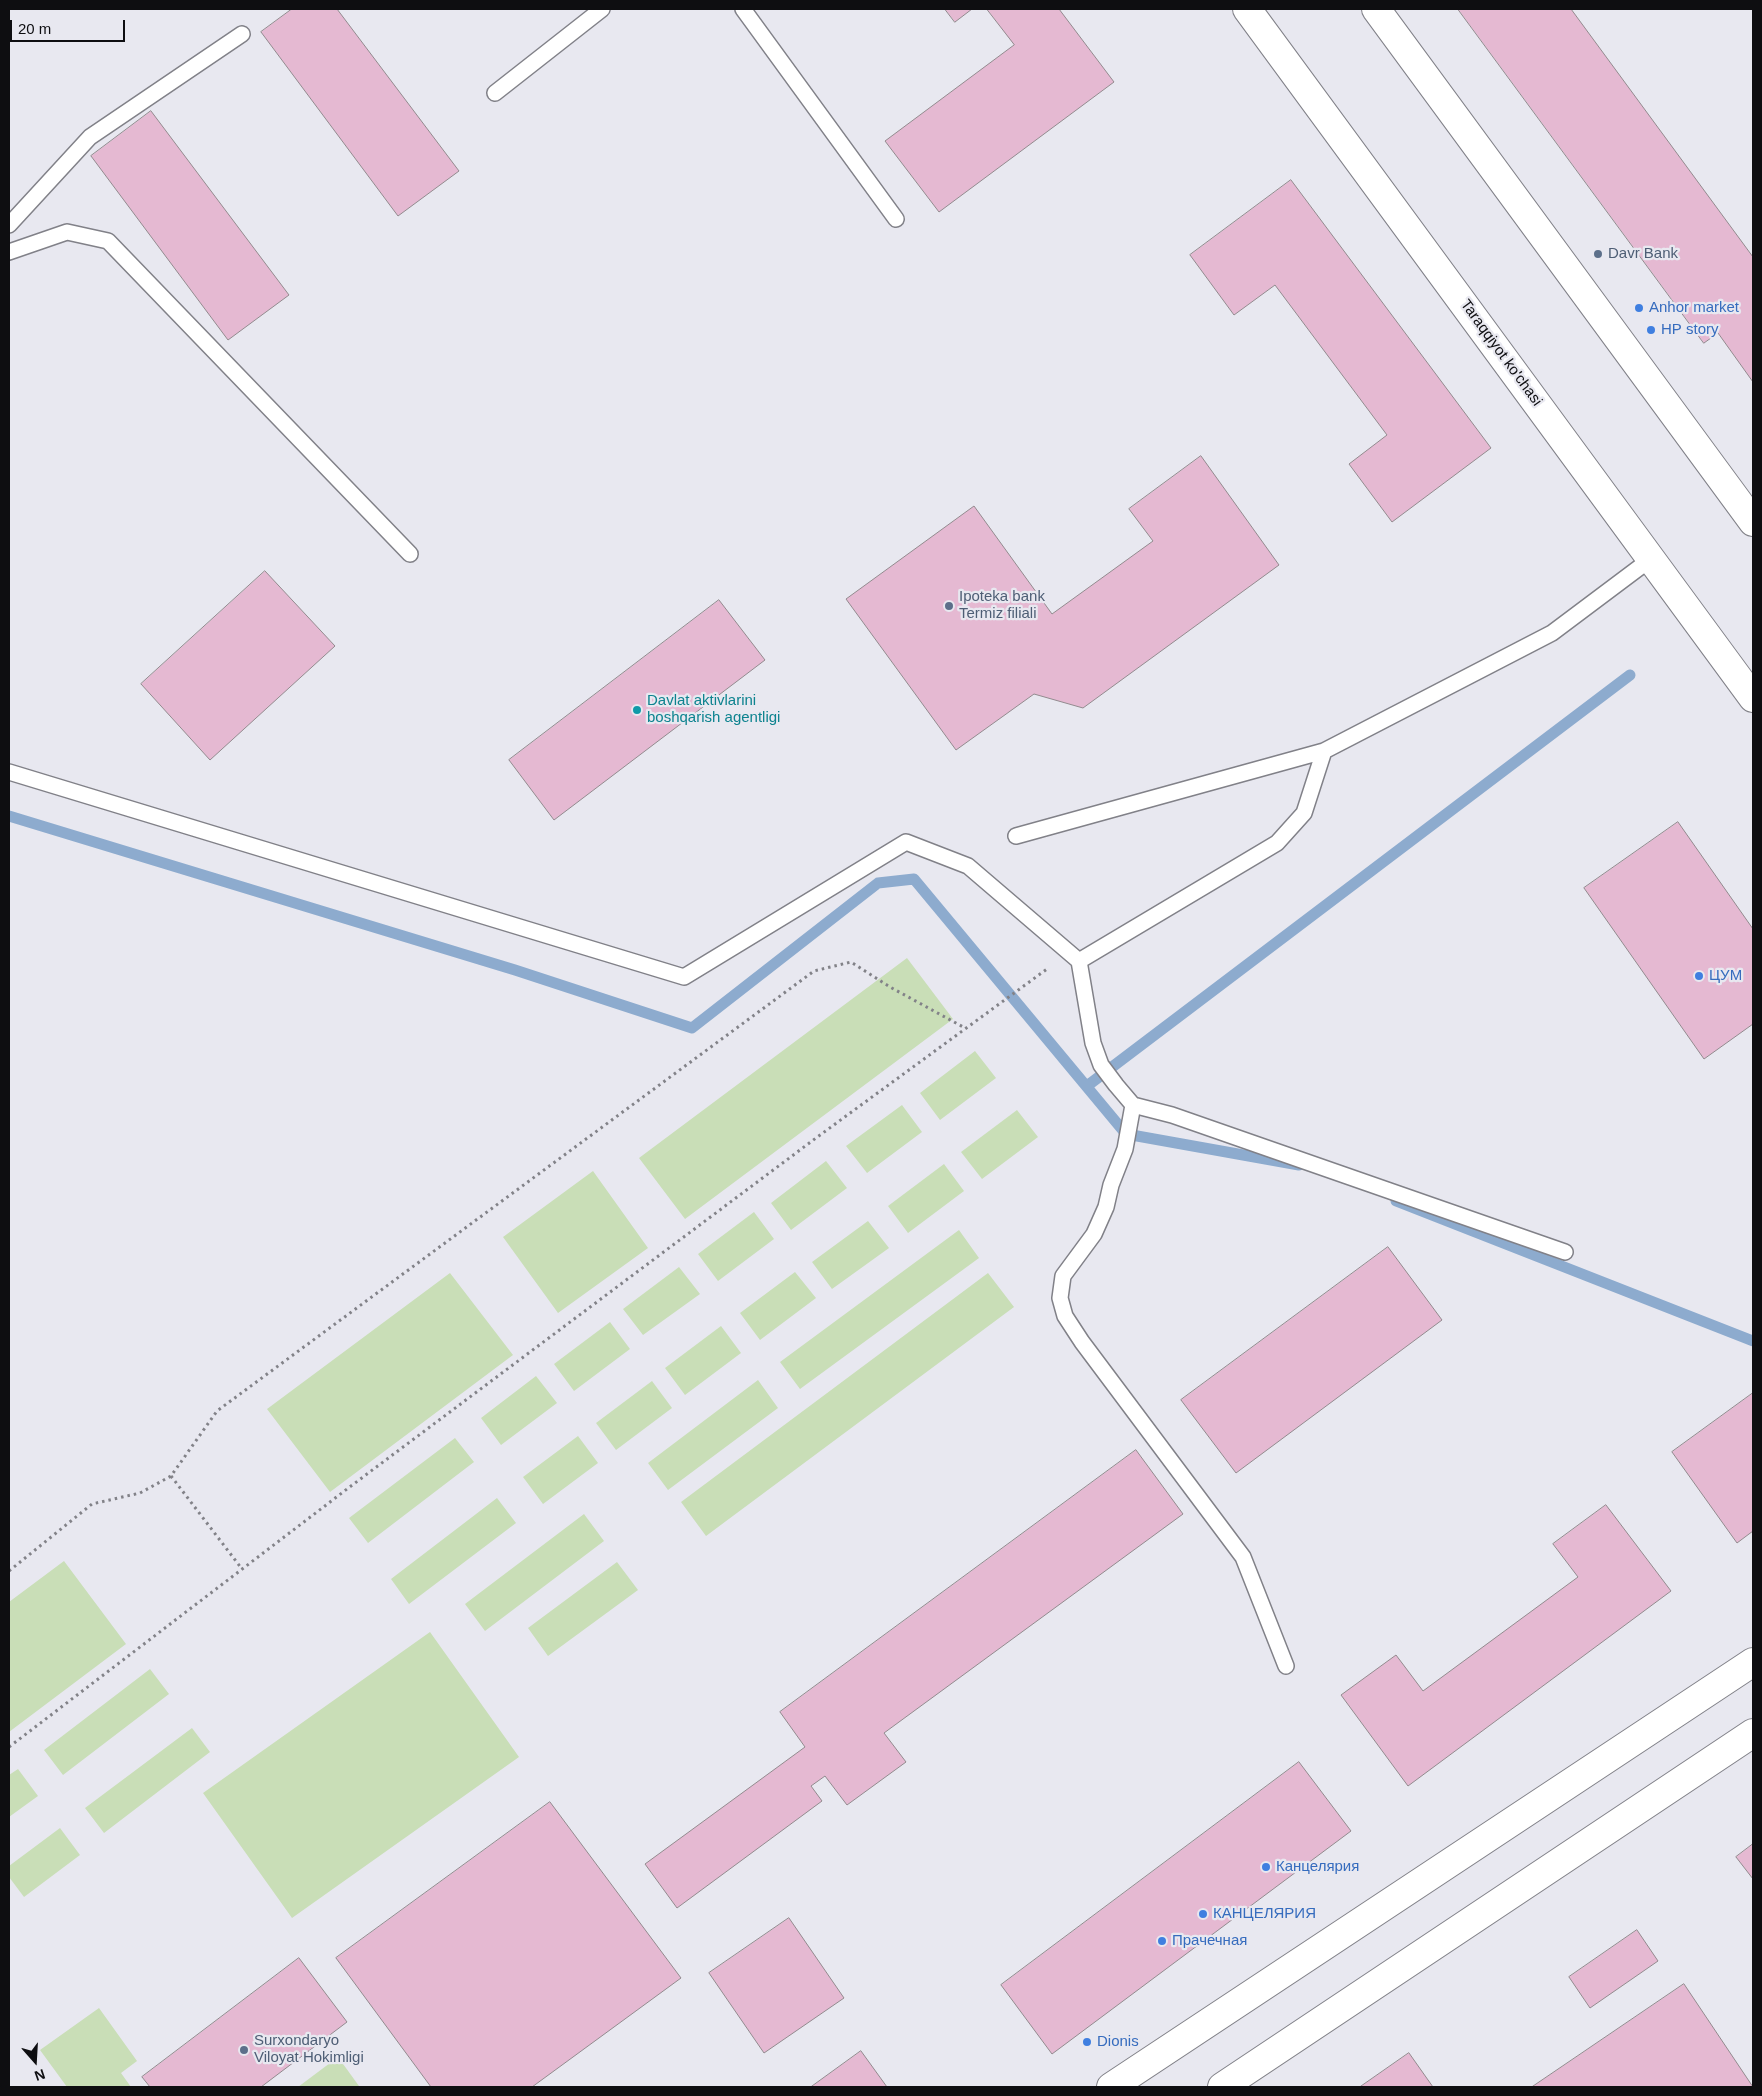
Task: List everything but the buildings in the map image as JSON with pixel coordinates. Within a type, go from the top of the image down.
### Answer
[{"type":"street","name":"Taraqqiyot ko'chasi","points":[[1247,9],[1753,698]]},
{"type":"street","points":[[1376,9],[1753,522]]},
{"type":"street","points":[[1111,2087],[1753,1662]]},
{"type":"street","points":[[1222,2087],[1753,1733]]},
{"type":"lane","points":[[495,93],[602,9]]},
{"type":"lane","points":[[743,9],[896,219]]},
{"type":"lane","points":[[9,225],[90,137],[242,34]]},
{"type":"lane","points":[[9,252],[67,232],[108,241],[410,554]]},
{"type":"lane","points":[[1016,836],[1324,751],[1552,633],[1652,558]]},
{"type":"lane","points":[[1079,961],[1277,843],[1304,812],[1324,751]]},
{"type":"lane","points":[[9,772],[684,977],[906,842],[968,866],[1079,961],[1093,1043],[1101,1065],[1133,1105],[1172,1115],[1565,1252]]},
{"type":"lane","points":[[1133,1105],[1125,1149],[1111,1184],[1106,1207],[1094,1234],[1063,1276],[1060,1298],[1065,1316],[1082,1342],[1243,1557],[1286,1666]]},
{"type":"path","points":[[9,1570],[92,1504],[140,1493],[172,1476],[218,1411],[814,971],[851,962],[890,987],[965,1028]]},
{"type":"path","points":[[9,1747],[242,1569],[990,1009],[1036,978]]},
{"type":"path","points":[[172,1476],[242,1569]]},
{"type":"green space","points":[[907,958],[953,1019],[685,1219],[639,1158]]},
{"type":"green space","points":[[975,1051],[996,1078],[940,1120],[920,1093]]},
{"type":"green space","points":[[902,1105],[922,1132],[867,1173],[846,1146]]},
{"type":"green space","points":[[1017,1110],[1038,1137],[982,1179],[961,1152]]},
{"type":"green space","points":[[826,1161],[847,1188],[791,1230],[771,1203]]},
{"type":"green space","points":[[944,1164],[964,1191],[908,1233],[888,1206]]},
{"type":"green space","points":[[593,1171],[648,1248],[558,1313],[503,1237]]},
{"type":"green space","points":[[754,1212],[774,1239],[718,1281],[698,1254]]},
{"type":"green space","points":[[868,1221],[889,1248],[832,1289],[812,1262]]},
{"type":"green space","points":[[959,1230],[979,1258],[800,1389],[780,1362]]},
{"type":"green space","points":[[679,1267],[700,1294],[643,1335],[623,1309]]},
{"type":"green space","points":[[795,1272],[816,1298],[760,1340],[740,1313]]},
{"type":"green space","points":[[450,1273],[513,1355],[330,1492],[267,1409]]},
{"type":"green space","points":[[988,1273],[1014,1307],[706,1536],[681,1502]]},
{"type":"green space","points":[[610,1322],[630,1349],[574,1391],[554,1364]]},
{"type":"green space","points":[[721,1326],[741,1353],[685,1395],[665,1368]]},
{"type":"green space","points":[[536,1376],[557,1403],[501,1445],[481,1418]]},
{"type":"green space","points":[[758,1380],[778,1408],[668,1490],[648,1463]]},
{"type":"green space","points":[[652,1381],[672,1408],[616,1450],[596,1423]]},
{"type":"green space","points":[[578,1436],[598,1463],[543,1504],[523,1477]]},
{"type":"green space","points":[[455,1438],[474,1462],[368,1543],[349,1518]]},
{"type":"green space","points":[[497,1498],[516,1523],[409,1604],[391,1579]]},
{"type":"green space","points":[[584,1514],[604,1541],[485,1631],[465,1604]]},
{"type":"green space","points":[[64,1561],[126,1644],[9,1732],[9,1602]]},
{"type":"green space","points":[[617,1562],[638,1590],[548,1656],[528,1628]]},
{"type":"green space","points":[[430,1632],[519,1757],[292,1918],[203,1793]]},
{"type":"green space","points":[[150,1669],[169,1694],[63,1775],[44,1750]]},
{"type":"green space","points":[[192,1728],[210,1752],[104,1833],[85,1808]]},
{"type":"green space","points":[[18,1769],[38,1796],[9,1817],[9,1775]]},
{"type":"green space","points":[[60,1828],[80,1855],[24,1897],[9,1877],[9,1866]]},
{"type":"green space","points":[[99,2008],[137,2061],[121,2073],[131,2087],[67,2087],[40,2050]]},
{"type":"green space","points":[[338,2057],[359,2086],[298,2087]]},
{"type":"waterway","points":[[1087,1086],[1630,675]]},
{"type":"waterway","points":[[9,816],[515,970],[692,1028],[878,883],[914,879],[1126,1134],[1299,1165]]},
{"type":"waterway","points":[[1396,1201],[1753,1341]]},
{"type":"place","name":"Davr Bank","points":[[1598,254]]},
{"type":"place","name":"Anhor market","points":[[1639,308]]},
{"type":"place","name":"HP story","points":[[1651,330]]},
{"type":"place","name":"Ipoteka bank Termiz filiali","points":[[949,606]]},
{"type":"place","name":"Davlat aktivlarini boshqarish agentligi","points":[[637,710]]},
{"type":"place","name":"ЦУМ","points":[[1699,976]]},
{"type":"place","name":"Канцелярия","points":[[1266,1867]]},
{"type":"place","name":"КАНЦЕЛЯРИЯ","points":[[1203,1914]]},
{"type":"place","name":"Прачечная","points":[[1162,1941]]},
{"type":"place","name":"Dionis","points":[[1087,2042]]},
{"type":"place","name":"Surxondaryo Viloyat Hokimligi","points":[[244,2050]]}]
